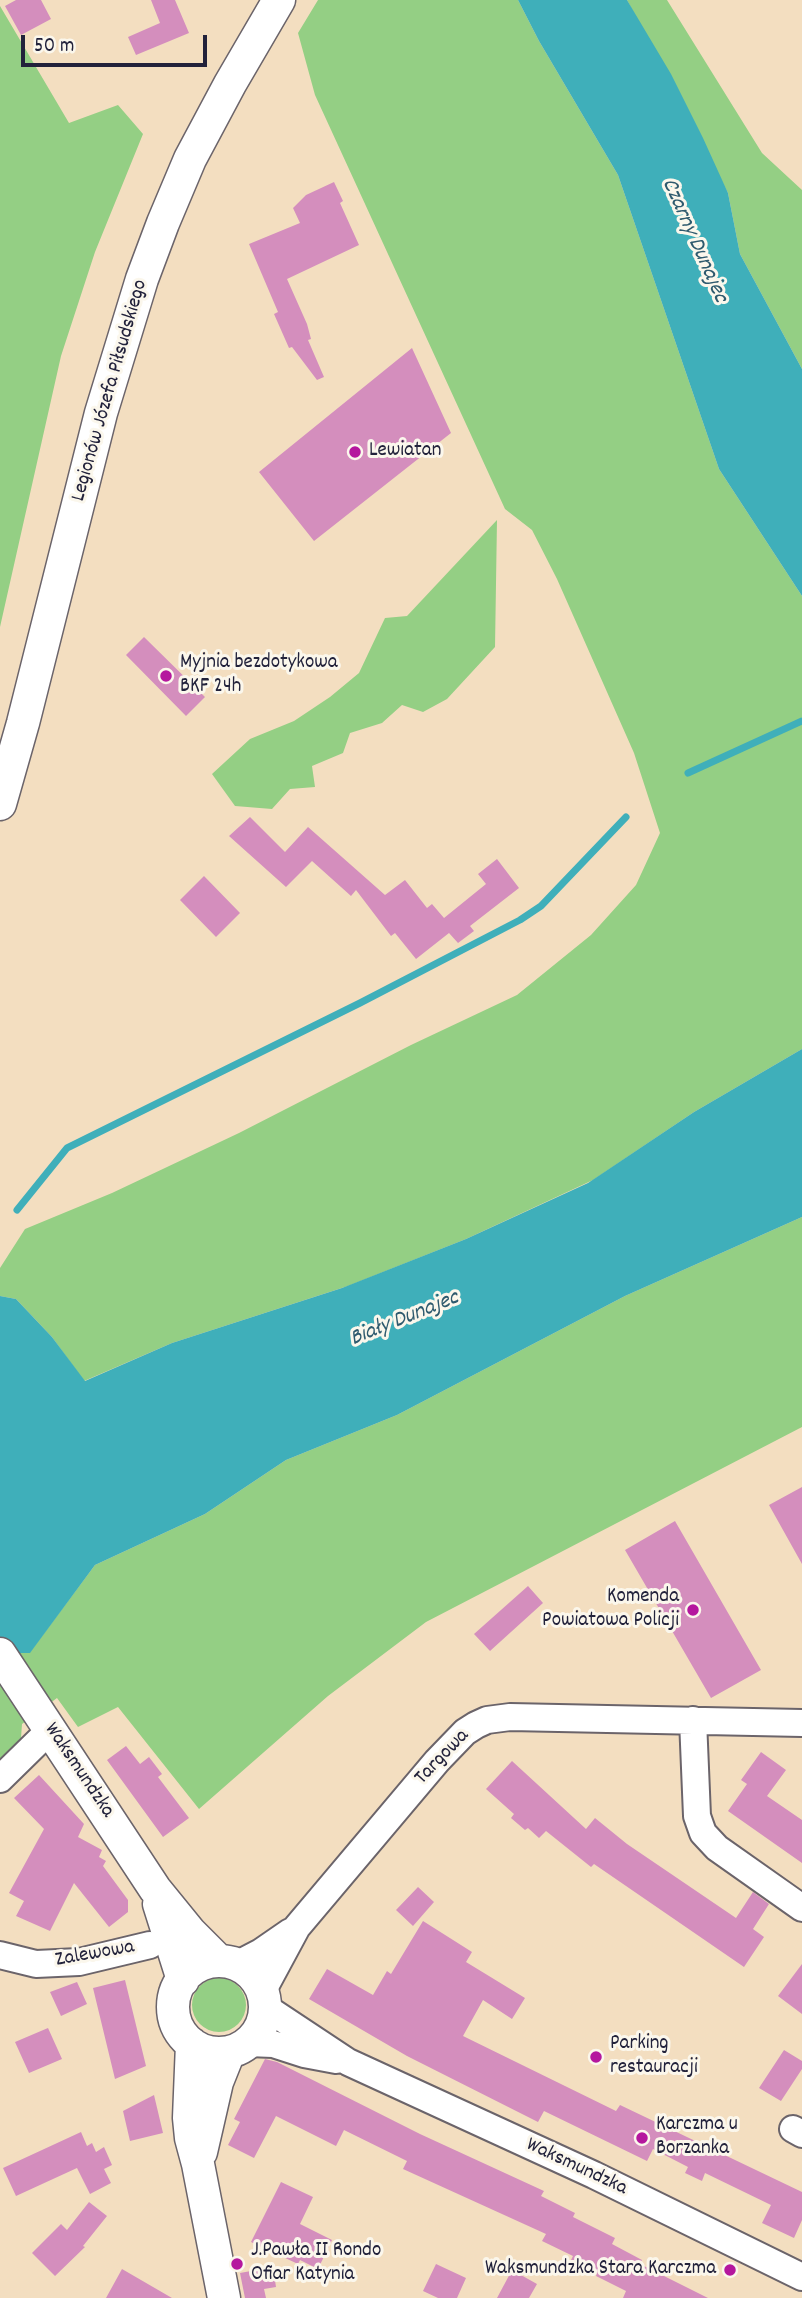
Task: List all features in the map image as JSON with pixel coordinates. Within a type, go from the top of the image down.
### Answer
[{"type":"street","name":"Legionów Józefa Piłsudskiego","points":[[0,804],[21,734],[101,413],[134,302],[190,159],[279,0]]},
{"type":"street","name":"Waksmundzka","points":[[0,1654],[155,1889],[190,1932],[228,1963]]},
{"type":"street","name":"Targowa","points":[[263,2000],[297,1927],[436,1761],[465,1732],[476,1725],[487,1720],[510,1717],[802,1723]]},
{"type":"street","points":[[694,1720],[697,1816],[703,1833],[716,1847],[802,1908]]},
{"type":"street","points":[[0,1779],[50,1730]]},
{"type":"street","name":"Waksmundzka","points":[[155,1889],[183,1980]]},
{"type":"street","name":"Targowa","points":[[228,1963],[261,1952],[297,1927]]},
{"type":"street","name":"Zalewowa","points":[[0,1955],[36,1964],[79,1962],[150,1945]]},
{"type":"street","points":[[198,2164],[218,2082],[239,2047],[261,2027],[263,2000],[252,1976],[228,1963],[199,1966],[183,1980],[175,1996],[174,2014],[180,2031],[192,2044],[210,2052],[239,2047]]},
{"type":"street","name":"Waksmundzka","points":[[263,2000],[348,2062],[594,2175],[802,2277]]},
{"type":"street","points":[[192,2044],[189,2118],[191,2137],[225,2298]]},
{"type":"street","name":"Waksmundzka","points":[[239,2047],[273,2044],[304,2054],[348,2062]]},
{"type":"green space","points":[[318,0],[518,0],[539,41],[618,175],[719,469],[802,596],[802,1049],[694,1112],[593,1180],[466,1239],[348,1286],[172,1343],[84,1381],[52,1337],[16,1299],[0,1296],[0,1268],[25,1229],[112,1193],[239,1133],[411,1045],[517,995],[591,935],[636,885],[660,833],[634,753],[557,579],[532,530],[505,509],[315,95],[298,33]]},
{"type":"green space","points":[[627,0],[667,0],[762,153],[802,190],[802,369],[740,254],[728,193]]},
{"type":"green space","points":[[0,6],[69,123],[118,105],[143,134],[95,252],[61,356],[0,627]]},
{"type":"green space","points":[[497,520],[495,647],[447,699],[423,712],[402,705],[382,723],[350,733],[343,753],[312,766],[315,787],[290,789],[272,809],[235,806],[212,774],[250,739],[294,721],[359,673],[385,618],[407,616]]},
{"type":"green space","points":[[802,1217],[802,1427],[426,1622],[328,1696],[199,1809],[118,1707],[78,1727],[57,1698],[22,1724],[21,1738],[0,1762],[0,1653],[30,1652],[95,1565],[205,1514],[286,1460],[397,1415],[625,1296]]},
{"type":"green space","points":[[219,1978],[238,1986],[246,2005],[238,2024],[219,2032],[200,2024],[192,2005],[200,1986]]},
{"type":"water","name":"Czarny Dunajec","points":[[518,0],[627,0],[671,74],[703,138],[728,193],[740,254],[802,369],[802,596],[719,469],[618,175],[539,41]]},
{"type":"water","name":"Biały Dunajec","points":[[802,1049],[802,1217],[625,1296],[397,1415],[286,1460],[205,1514],[95,1565],[30,1653],[0,1653],[0,1296],[16,1299],[52,1337],[85,1381],[172,1343],[342,1288],[466,1239],[588,1183],[694,1112]]},
{"type":"building","points":[[16,0],[41,0],[51,19],[21,35],[5,6]]},
{"type":"building","points":[[151,0],[175,0],[189,33],[136,55],[128,37],[160,23]]},
{"type":"building","points":[[334,182],[343,201],[340,203],[359,245],[287,279],[307,324],[311,339],[308,340],[324,377],[317,380],[292,347],[289,348],[274,314],[278,312],[249,244],[300,223],[293,208],[306,195]]},
{"type":"building","name":"Lewiatan","points":[[412,348],[451,433],[314,541],[259,472]]},
{"type":"building","name":"Myjnia bezdotykowa BKF 24h","points":[[144,637],[205,697],[186,716],[126,655]]},
{"type":"building","points":[[250,817],[285,852],[308,827],[385,895],[405,880],[427,908],[432,904],[444,918],[486,884],[478,874],[497,859],[519,888],[470,926],[474,931],[458,943],[449,933],[416,959],[395,933],[391,936],[356,890],[351,896],[312,861],[286,887],[229,836]]},
{"type":"building","points":[[204,876],[240,913],[216,937],[180,900]]},
{"type":"building","points":[[802,1487],[802,1564],[769,1505]]},
{"type":"building","name":"Komenda Powiatowa Policji","points":[[675,1521],[761,1670],[711,1698],[625,1550]]},
{"type":"building","points":[[528,1586],[543,1603],[490,1651],[474,1634]]},
{"type":"building","points":[[126,1746],[140,1764],[149,1757],[162,1774],[158,1777],[189,1818],[163,1837],[107,1760]]},
{"type":"building","points":[[761,1752],[786,1770],[767,1796],[802,1820],[802,1863],[728,1811],[747,1784],[741,1780]]},
{"type":"building","points":[[512,1761],[586,1829],[595,1818],[627,1844],[736,1918],[753,1892],[769,1904],[753,1929],[764,1937],[744,1967],[594,1864],[591,1867],[546,1831],[539,1838],[511,1818],[514,1814],[486,1789]]},
{"type":"building","points":[[39,1775],[84,1824],[78,1837],[102,1850],[99,1857],[106,1861],[103,1866],[128,1900],[128,1912],[109,1927],[74,1883],[50,1931],[16,1916],[24,1901],[9,1893],[44,1829],[14,1798]]},
{"type":"building","points":[[418,1887],[434,1902],[413,1926],[396,1910]]},
{"type":"building","points":[[423,1921],[472,1952],[466,1962],[525,1998],[512,2019],[483,2000],[463,2036],[616,2111],[620,2105],[802,2192],[802,2220],[794,2238],[762,2223],[771,2205],[705,2173],[702,2181],[685,2173],[688,2167],[653,2149],[647,2161],[544,2111],[538,2122],[407,2056],[309,1999],[327,1969],[373,1995],[387,1971],[391,1974]]},
{"type":"building","points":[[802,1964],[802,2014],[778,1996]]},
{"type":"building","points":[[125,1980],[146,2066],[115,2079],[93,1988]]},
{"type":"building","points":[[77,1982],[87,2004],[61,2016],[50,1992]]},
{"type":"building","points":[[48,2028],[62,2059],[29,2073],[15,2042]]},
{"type":"building","points":[[784,2050],[802,2061],[802,2069],[781,2101],[759,2088]]},
{"type":"building","points":[[265,2059],[277,2062],[420,2134],[544,2191],[541,2196],[575,2213],[573,2217],[615,2238],[612,2244],[642,2260],[640,2264],[708,2298],[623,2298],[626,2291],[571,2260],[573,2256],[542,2241],[546,2234],[403,2169],[407,2161],[344,2130],[336,2146],[276,2116],[254,2158],[228,2145],[240,2122],[234,2119]]},
{"type":"building","points":[[154,2095],[163,2133],[130,2141],[123,2111]]},
{"type":"building","points":[[81,2132],[87,2146],[92,2143],[96,2152],[104,2147],[112,2165],[104,2169],[111,2183],[90,2194],[77,2168],[16,2196],[3,2168]]},
{"type":"building","points":[[281,2182],[313,2197],[300,2224],[332,2240],[318,2269],[300,2260],[298,2264],[251,2242]]},
{"type":"building","points":[[89,2202],[107,2216],[83,2246],[85,2247],[55,2276],[32,2253],[61,2224],[67,2230]]},
{"type":"building","points":[[436,2264],[466,2278],[457,2298],[438,2298],[423,2291]]},
{"type":"building","points":[[273,2267],[276,2287],[264,2289],[266,2298],[245,2298],[240,2273]]},
{"type":"building","points":[[122,2269],[172,2298],[106,2298]]},
{"type":"building","points":[[512,2270],[537,2284],[529,2298],[497,2298]]},
{"type":"waterway","points":[[688,773],[802,721]]},
{"type":"waterway","points":[[17,1210],[67,1148],[360,1003],[520,920],[541,906],[626,817]]},
{"type":"place","name":"Lewiatan","points":[[355,452]]},
{"type":"place","name":"Myjnia bezdotykowa BKF 24h","points":[[166,676]]},
{"type":"place","name":"Komenda Powiatowa Policji","points":[[693,1610]]},
{"type":"place","name":"Parking restauracji","points":[[596,2057]]},
{"type":"place","name":"Karczma u Borzanka","points":[[642,2138]]},
{"type":"place","name":"J.Pawła II Rondo Ofiar Katynia","points":[[237,2264]]},
{"type":"place","name":"Waksmundzka Stara Karczma","points":[[730,2270]]}]
